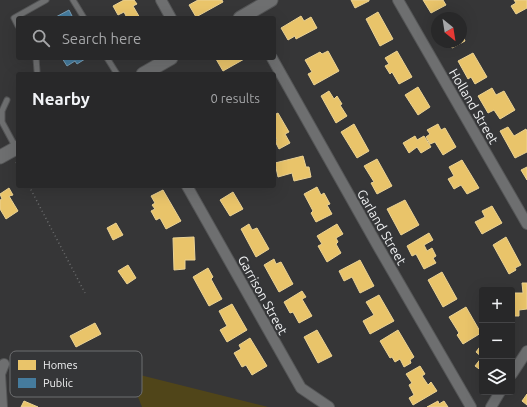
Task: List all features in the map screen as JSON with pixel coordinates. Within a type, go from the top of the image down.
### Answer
[{"type":"main road","points":[[247,16],[271,0]]},
{"type":"main road","points":[[146,72],[168,60]]},
{"type":"main road","points":[[0,157],[16,148]]},
{"type":"street","points":[[161,0],[170,16]]},
{"type":"street","name":"Holland Street","points":[[398,0],[526,221]]},
{"type":"street","name":"Garland Street","points":[[273,60],[471,407]]},
{"type":"street","name":"Garrison Street","points":[[188,188],[301,388],[329,407]]},
{"type":"street","points":[[515,369],[527,351]]},
{"type":"street","points":[[2,407],[0,374],[4,364]]},
{"type":"street","points":[[490,407],[498,395]]},
{"type":"lane","points":[[18,16],[46,0]]},
{"type":"lane","points":[[74,0],[83,16]]},
{"type":"lane","points":[[36,60],[37,71]]},
{"type":"lane","points":[[108,60],[115,72]]},
{"type":"lane","points":[[7,100],[2,111],[2,122],[16,145]]},
{"type":"path","points":[[30,188],[85,293]]},
{"type":"shaded area","points":[[142,376],[268,407],[142,407],[138,397],[142,397]]},
{"type":"building: Homes","points":[[124,0],[134,0],[137,4],[133,6],[139,16],[126,16],[124,12],[118,15],[113,6]]},
{"type":"building: Homes","points":[[198,0],[222,0],[223,2],[198,16],[195,16],[189,5]]},
{"type":"building: Homes","points":[[351,0],[369,0],[369,1],[355,8]]},
{"type":"building: Homes","points":[[423,0],[443,0],[446,5],[431,13]]},
{"type":"building: Homes","points":[[514,0],[527,0],[527,8],[516,14],[511,6],[516,3]]},
{"type":"building: Homes","points":[[378,12],[393,39],[380,46],[366,19]]},
{"type":"building: Homes","points":[[301,16],[304,21],[311,17],[317,28],[296,39],[295,36],[288,40],[281,28]]},
{"type":"building: Homes","points":[[328,51],[339,71],[314,85],[308,74],[312,72],[305,60],[320,52],[322,54]]},
{"type":"building: Homes","points":[[397,51],[412,77],[399,84],[392,72],[390,74],[385,66],[389,64],[385,58]]},
{"type":"building: Homes","points":[[473,53],[487,77],[475,84],[471,77],[468,79],[458,61]]},
{"type":"building: Homes","points":[[217,60],[242,60],[223,71]]},
{"type":"building: Homes","points":[[418,87],[430,107],[418,115],[405,95]]},
{"type":"building: Homes","points":[[492,88],[496,95],[504,91],[515,110],[500,119],[494,110],[488,113],[478,96]]},
{"type":"building: Homes","points":[[329,91],[334,99],[337,96],[342,104],[340,105],[347,116],[336,123],[321,96]]},
{"type":"building: Homes","points":[[278,113],[289,132],[285,134],[290,143],[279,149],[276,143],[276,114]]},
{"type":"building: Homes","points":[[354,124],[369,151],[357,158],[341,132]]},
{"type":"building: Homes","points":[[438,124],[441,130],[445,128],[456,147],[443,155],[435,142],[430,144],[426,137],[430,134],[427,130]]},
{"type":"building: Homes","points":[[508,127],[514,136],[526,129],[527,132],[527,152],[515,158],[500,131]]},
{"type":"building: Homes","points":[[415,136],[417,140],[424,136],[431,147],[421,153],[417,147],[409,153],[403,143]]},
{"type":"building: Homes","points":[[303,156],[306,167],[309,167],[311,177],[294,181],[292,173],[278,177],[276,163]]},
{"type":"building: Homes","points":[[377,159],[392,186],[377,194],[371,183],[374,182],[364,166]]},
{"type":"building: Homes","points":[[462,160],[479,188],[467,194],[461,185],[454,189],[448,179],[454,176],[449,167]]},
{"type":"building: Homes","points":[[527,167],[527,180],[521,170]]},
{"type":"building: Homes","points":[[317,187],[321,195],[324,193],[330,204],[327,205],[332,214],[316,222],[311,213],[313,211],[304,194]]},
{"type":"building: Homes","points":[[9,188],[13,195],[9,196],[18,211],[6,219],[0,209],[0,200],[2,199],[0,194]]},
{"type":"building: Homes","points":[[163,190],[181,221],[166,229],[160,218],[156,220],[151,211],[155,209],[152,205],[155,203],[151,196]]},
{"type":"building: Homes","points":[[233,192],[243,209],[230,216],[220,200]]},
{"type":"building: Homes","points":[[405,200],[419,225],[401,235],[387,209]]},
{"type":"building: Homes","points":[[492,206],[502,223],[482,234],[475,222],[485,217],[482,211]]},
{"type":"building: Homes","points":[[116,223],[123,235],[113,240],[107,228]]},
{"type":"building: Homes","points":[[249,224],[252,230],[257,228],[269,249],[256,257],[241,229]]},
{"type":"building: Homes","points":[[337,224],[343,234],[336,238],[338,242],[336,244],[341,253],[327,262],[318,246],[322,244],[317,236]]},
{"type":"building: Homes","points":[[429,233],[433,240],[424,245],[427,251],[432,248],[436,256],[433,258],[436,263],[424,269],[416,254],[412,256],[407,246]]},
{"type":"building: Homes","points":[[194,237],[195,260],[185,260],[185,269],[174,270],[173,238]]},
{"type":"building: Homes","points":[[506,237],[521,265],[509,274],[493,245]]},
{"type":"building: Homes","points":[[274,259],[276,264],[281,262],[293,284],[279,292],[264,265]]},
{"type":"building: Homes","points":[[360,260],[374,286],[360,293],[352,277],[344,281],[339,271]]},
{"type":"building: Homes","points":[[128,265],[136,278],[127,284],[118,271]]},
{"type":"building: Homes","points":[[208,268],[213,277],[211,279],[222,299],[209,306],[193,277]]},
{"type":"building: Homes","points":[[442,272],[457,299],[443,307],[428,280]]},
{"type":"building: Homes","points":[[522,283],[527,283],[527,309],[519,310],[519,316],[515,316],[515,293],[523,293]]},
{"type":"building: Homes","points":[[302,291],[306,297],[302,299],[312,316],[299,323],[293,312],[290,313],[284,302]]},
{"type":"building: Homes","points":[[379,295],[394,321],[370,334],[363,321],[374,315],[366,302]]},
{"type":"building: Homes","points":[[232,304],[247,330],[227,342],[220,330],[227,326],[219,311]]},
{"type":"building: Homes","points":[[466,307],[479,330],[479,334],[463,344],[457,335],[459,333],[449,317]]},
{"type":"building: Homes","points":[[95,323],[101,334],[76,347],[70,336]]},
{"type":"building: Homes","points":[[317,330],[332,356],[318,363],[304,337]]},
{"type":"building: Homes","points":[[398,330],[414,357],[410,360],[411,363],[404,367],[400,359],[395,362],[392,357],[390,358],[380,341]]},
{"type":"building: Homes","points":[[250,338],[267,366],[252,375],[246,365],[242,367],[234,353],[241,349],[239,345]]},
{"type":"building: Homes","points":[[479,361],[479,369],[475,366]]},
{"type":"building: Homes","points":[[420,366],[425,374],[422,376],[428,385],[431,382],[437,391],[413,405],[409,398],[414,395],[409,385],[412,383],[406,374]]},
{"type":"building: Homes","points":[[527,394],[527,405],[522,401]]},
{"type":"building: Homes","points":[[24,401],[38,407],[21,407]]},
{"type":"building: Homes","points":[[438,401],[439,404],[444,401],[448,407],[427,407]]},
{"type":"building: Public","points":[[69,10],[72,16],[58,16]]},
{"type":"building: Public","points":[[63,60],[83,60],[77,64],[75,61],[67,66]]}]
